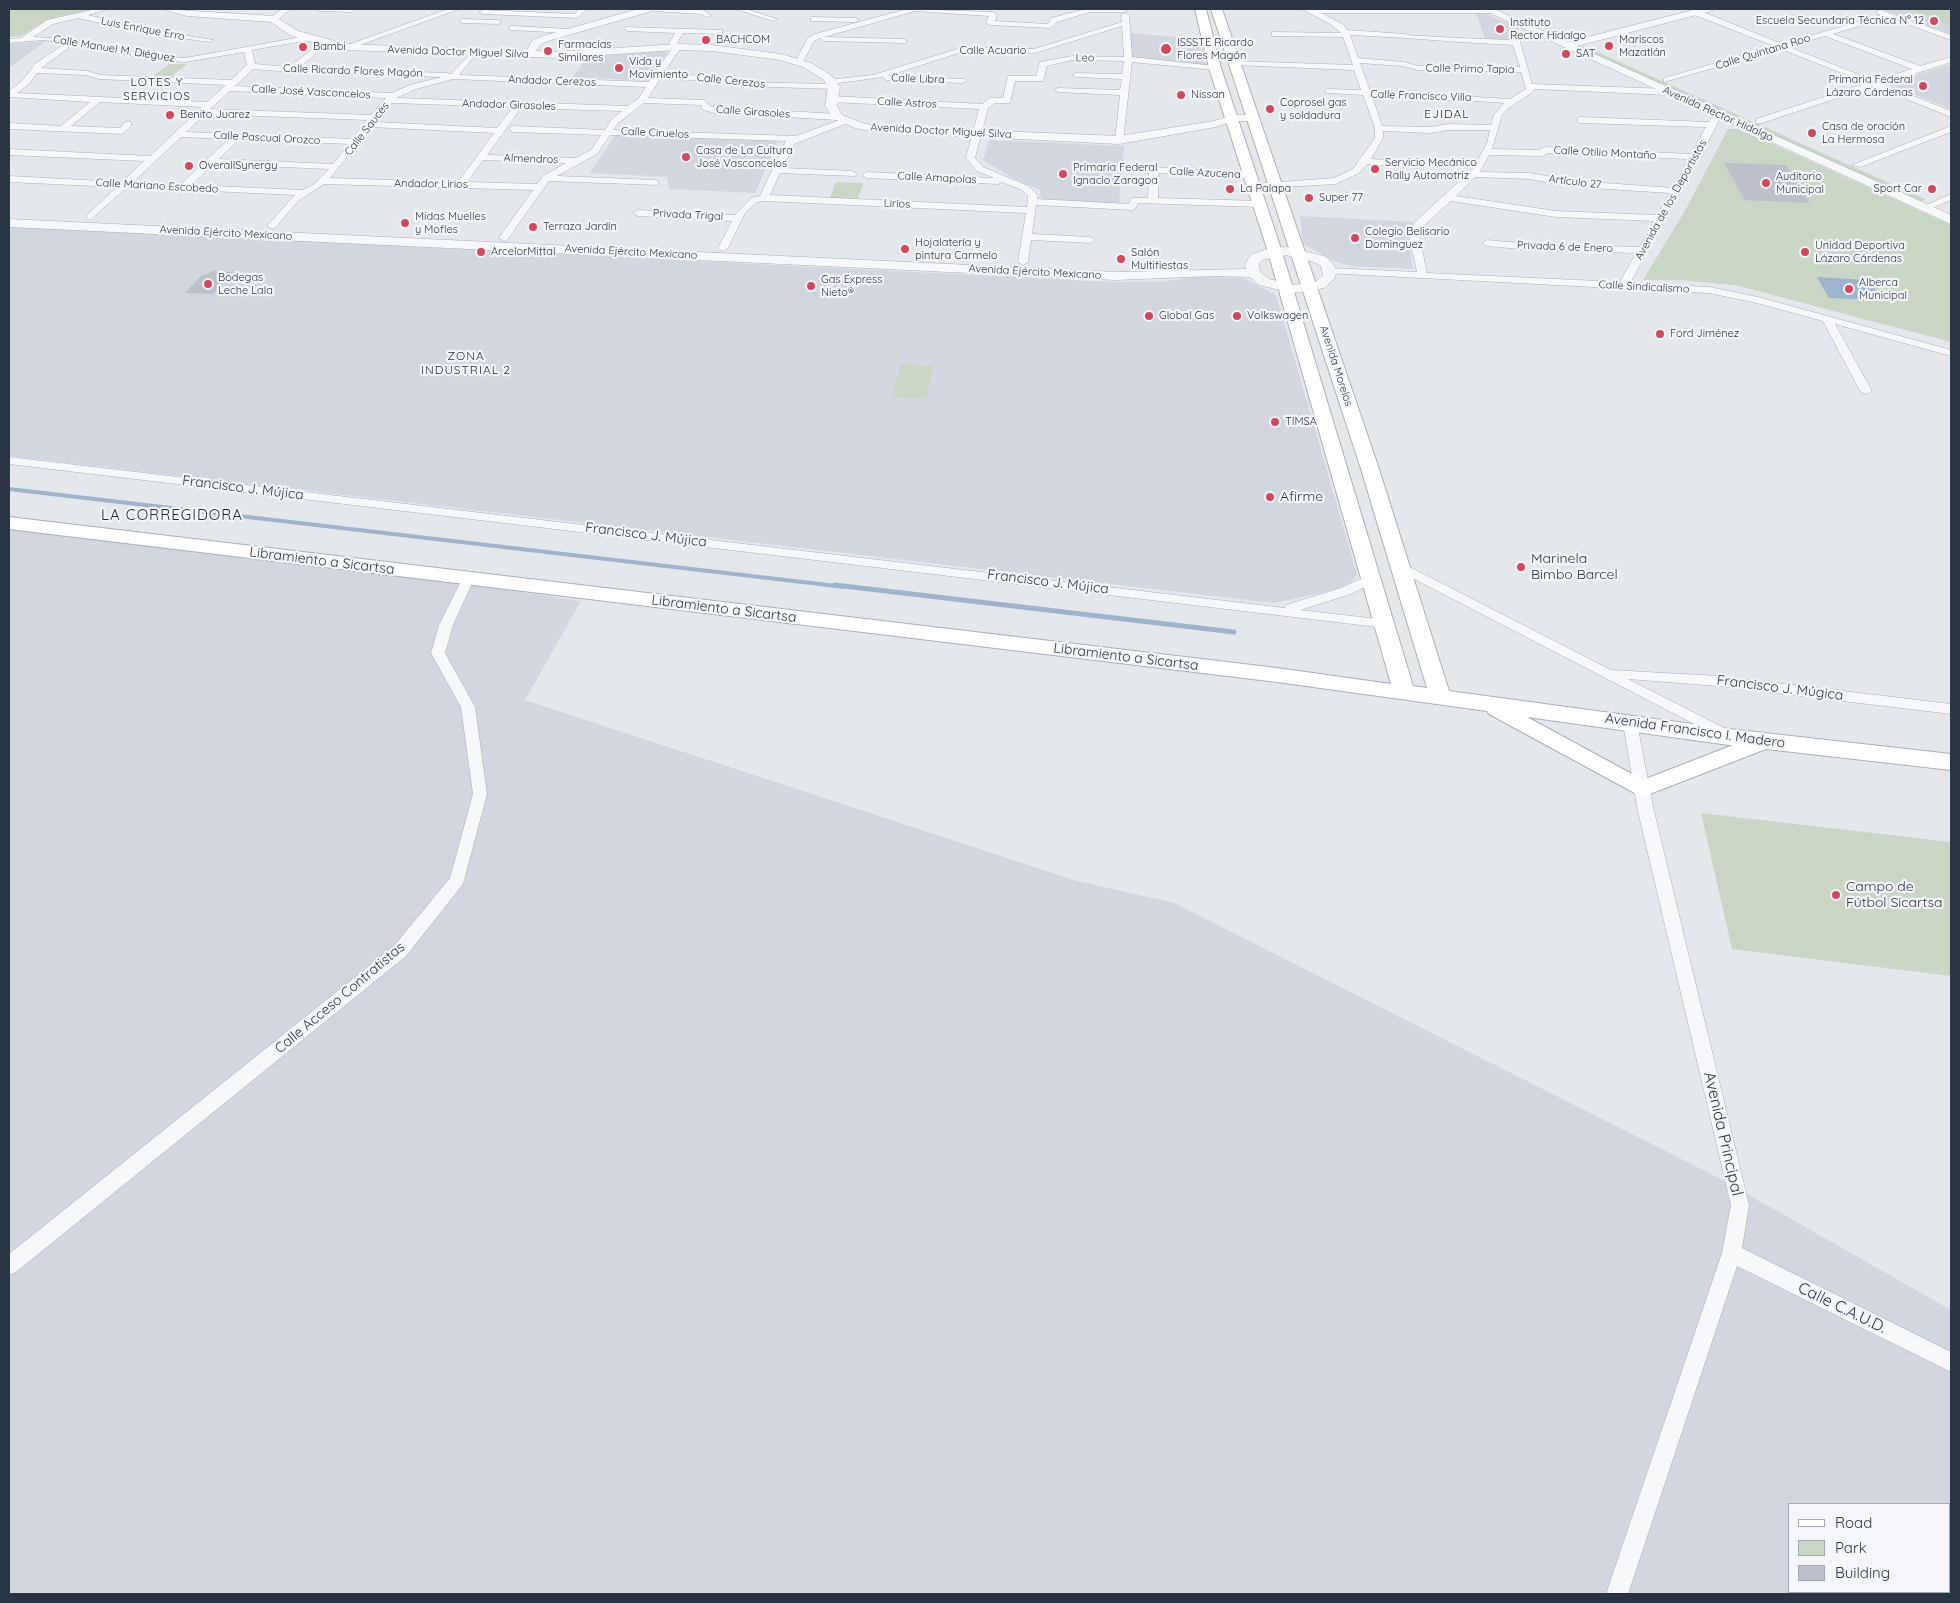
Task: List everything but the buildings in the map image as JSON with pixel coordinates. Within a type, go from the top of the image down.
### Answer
[{"type":"main road","name":"Avenida Morelos","points":[[1200,9],[1215,68],[1275,252],[1338,469],[1386,624],[1404,692]]},
{"type":"main road","name":"Avenida Morelos","points":[[1216,9],[1370,469],[1440,696]]},
{"type":"main road","points":[[1338,469],[1370,469]]},
{"type":"main road","name":"Libramiento a Sicartsa","points":[[9,523],[1440,696]]},
{"type":"main road","name":"Avenida Francisco I. Madero","points":[[1440,696],[1728,737],[1951,762]]},
{"type":"main road","points":[[1482,702],[1642,789],[1766,741]]},
{"type":"street","points":[[24,39],[50,22],[104,9]]},
{"type":"street","points":[[166,9],[187,13],[274,19],[286,9]]},
{"type":"street","points":[[319,9],[352,10]]},
{"type":"street","points":[[346,47],[455,9]]},
{"type":"street","points":[[483,12],[577,16],[583,9]]},
{"type":"street","points":[[528,55],[537,42],[568,31],[648,9]]},
{"type":"street","points":[[654,9],[703,12],[707,14]]},
{"type":"street","points":[[739,9],[773,19]]},
{"type":"street","points":[[799,62],[814,39],[866,21],[914,9],[993,14],[990,23],[1052,26],[1054,20],[1099,9],[1124,9],[1128,59],[1119,140]]},
{"type":"street","name":"Avenida Rector Hidalgo","points":[[1505,9],[1565,41],[1668,86],[1758,121],[1951,207]]},
{"type":"street","points":[[1565,41],[1684,9]]},
{"type":"street","points":[[1581,42],[1708,9]]},
{"type":"street","points":[[1872,9],[1951,38]]},
{"type":"street","points":[[1307,10],[1488,10]]},
{"type":"street","points":[[1307,10],[1333,22],[1345,34],[1357,64],[1379,128],[1378,138],[1366,161],[1417,165],[1434,163]]},
{"type":"street","name":"Avenida Rector Hidalgo","points":[[1488,10],[1535,31],[1565,41],[1581,42],[1668,86],[1718,114],[1951,220]]},
{"type":"street","points":[[1695,12],[1951,114]]},
{"type":"street","points":[[524,14],[513,28],[568,31]]},
{"type":"street","name":"Luis Enrique Erro","points":[[77,15],[150,32],[210,40]]},
{"type":"street","name":"Calle Quintana Roo","points":[[1668,86],[1781,46],[1888,15]]},
{"type":"street","points":[[1037,16],[1061,18]]},
{"type":"street","name":"Avenida Doctor Miguel Silva","points":[[274,19],[294,33],[323,43],[346,47],[528,55],[557,55],[677,47],[762,54],[799,62],[823,74],[832,85]]},
{"type":"street","points":[[814,19],[866,21]]},
{"type":"street","points":[[464,21],[517,23]]},
{"type":"street","name":"Calle Acuario","points":[[832,85],[874,77],[964,49],[1035,51],[1125,23]]},
{"type":"street","points":[[628,29],[719,32]]},
{"type":"street","points":[[504,238],[546,178],[594,152],[607,131],[629,109],[642,100],[677,47],[673,43],[680,31]]},
{"type":"street","points":[[1423,276],[1416,242],[1416,228],[1420,222],[1474,174],[1488,152],[1498,114],[1504,107],[1530,90],[1516,43],[1517,37],[1535,31]]},
{"type":"street","points":[[1825,33],[1919,69]]},
{"type":"street","points":[[1275,34],[1406,36],[1516,43]]},
{"type":"street","name":"Calle Manuel M. Diéguez","points":[[9,41],[43,38],[73,41],[152,58],[195,59],[307,38]]},
{"type":"street","points":[[814,39],[903,41]]},
{"type":"street","points":[[9,95],[25,83],[39,65],[73,41]]},
{"type":"street","points":[[291,70],[323,43]]},
{"type":"street","points":[[90,217],[232,86],[251,66],[248,50]]},
{"type":"street","points":[[454,76],[473,53]]},
{"type":"street","name":"Leo","points":[[984,107],[993,100],[1007,100],[1011,78],[1040,79],[1043,64],[1072,58],[1128,59],[1215,68]]},
{"type":"street","points":[[178,81],[194,66],[195,59]]},
{"type":"street","points":[[1758,121],[1951,59]]},
{"type":"street","name":"Calle Primo Tapia","points":[[1235,63],[1404,64],[1418,68],[1525,70]]},
{"type":"street","name":"Calle Ricardo Flores Magón","points":[[251,66],[291,70],[454,76]]},
{"type":"street","name":"Calle José Vasconcelos","points":[[36,70],[87,73],[99,77],[178,81],[391,98]]},
{"type":"street","points":[[1076,75],[1126,77]]},
{"type":"street","name":"Andador Cerezos","points":[[454,76],[652,85]]},
{"type":"street","name":"Calle Sauces","points":[[272,226],[295,198],[305,194],[336,167],[370,121],[391,98],[412,87],[454,76]]},
{"type":"street","name":"Calle Cerezos","points":[[658,76],[734,79],[741,84],[832,85]]},
{"type":"street","name":"Calle Libra","points":[[874,77],[962,80]]},
{"type":"street","points":[[113,100],[139,79]]},
{"type":"street","points":[[723,248],[738,218],[754,200],[764,198],[788,144],[841,119],[832,111],[832,85]]},
{"type":"street","name":"Calle Primo Tapia","points":[[1530,86],[1668,86]]},
{"type":"street","points":[[1058,90],[1124,93]]},
{"type":"street","name":"Calle Francisco Villa","points":[[1328,92],[1492,99],[1513,102]]},
{"type":"street","points":[[9,95],[113,100],[500,131],[513,129]]},
{"type":"street","name":"Andador Girasoles","points":[[391,98],[629,109]]},
{"type":"street","points":[[64,128],[98,99]]},
{"type":"street","name":"Calle Astros","points":[[831,99],[984,107]]},
{"type":"street","name":"Calle Girasoles","points":[[642,100],[704,103],[706,108],[715,110],[841,119]]},
{"type":"street","points":[[460,185],[519,105]]},
{"type":"street","points":[[984,107],[971,151],[972,162],[980,169],[1030,190],[1033,195],[1023,262]]},
{"type":"street","name":"Avenida de los Deportistas","points":[[1624,286],[1714,125],[1718,114]]},
{"type":"street","name":"Avenida Doctor Miguel Silva","points":[[841,119],[876,129],[1119,140],[1216,124],[1232,118],[1254,118]]},
{"type":"street","points":[[9,119],[128,124],[122,131],[9,126]]},
{"type":"street","points":[[1580,120],[1714,125]]},
{"type":"street","points":[[1379,128],[1430,130],[1448,127],[1495,128]]},
{"type":"street","name":"Calle Ciruelos","points":[[513,129],[796,139]]},
{"type":"street","points":[[1857,165],[1951,130]]},
{"type":"street","name":"Calle Pascual Orozco","points":[[179,134],[354,142]]},
{"type":"street","points":[[184,187],[237,136]]},
{"type":"street","name":"Calle Otilio Montaño","points":[[1488,152],[1544,153],[1544,150],[1696,157]]},
{"type":"street","points":[[9,152],[152,159]]},
{"type":"street","name":"Almendros","points":[[481,156],[580,161]]},
{"type":"street","points":[[212,161],[336,167]]},
{"type":"street","name":"Calle Azucena","points":[[1129,169],[1252,181],[1277,187],[1336,181],[1356,171],[1366,161]]},
{"type":"street","points":[[777,170],[852,174]]},
{"type":"street","points":[[1153,200],[1154,170]]},
{"type":"street","name":"Artículo 27","points":[[1474,174],[1529,176],[1576,184],[1676,191]]},
{"type":"street","name":"Calle Amapolas","points":[[867,175],[1008,181]]},
{"type":"street","points":[[546,178],[655,183]]},
{"type":"street","name":"Calle Mariano Escobedo","points":[[9,179],[305,194]]},
{"type":"street","name":"Andador Lirios","points":[[322,181],[540,187]]},
{"type":"street","points":[[1925,208],[1951,197]]},
{"type":"street","name":"Lirios","points":[[764,198],[1032,206],[1132,207],[1135,200],[1260,204]]},
{"type":"street","points":[[1448,198],[1556,214],[1662,218]]},
{"type":"street","name":"Avenida Ejército Mexicano","points":[[9,213],[90,217],[160,225],[1086,270],[1212,272],[1252,268]]},
{"type":"street","name":"Privada Trigal","points":[[638,213],[738,218]]},
{"type":"street","name":"Avenida Ejército Mexicano","points":[[9,222],[272,226],[395,236],[504,238],[618,247],[723,248],[873,260],[1023,262],[1086,270]]},
{"type":"street","points":[[1027,237],[1090,240]]},
{"type":"street","name":"Privada 6 de Enero","points":[[1487,243],[1643,250]]},
{"type":"street","points":[[1275,252],[1297,252],[1319,259],[1330,271],[1326,281],[1310,287],[1284,288],[1264,282],[1252,268],[1262,255],[1275,252]]},
{"type":"street","name":"Calle Sindicalismo","points":[[1330,271],[1709,290],[1758,300],[1951,353]]},
{"type":"street","points":[[1827,318],[1866,391]]},
{"type":"street","name":"Francisco J. Mújica","points":[[9,460],[1283,610],[1386,624]]},
{"type":"street","points":[[1400,566],[1608,672],[1728,737]]},
{"type":"street","name":"Francisco J. Mújica","points":[[1283,610],[1346,592],[1372,578]]},
{"type":"street","name":"Calle Acceso Contratistas","points":[[9,1266],[400,951],[457,880],[480,794],[468,707],[438,653],[446,625],[468,579]]},
{"type":"street","name":"Francisco J. Múgica","points":[[1608,672],[1718,681],[1951,708]]},
{"type":"street","name":"Avenida Principal","points":[[1617,1594],[1732,1253],[1740,1205],[1642,789],[1630,723]]},
{"type":"street","name":"Calle C.A.U.D.","points":[[1732,1253],[1951,1362]]},
{"type":"shaded area","name":"Escuela Secundaria Técnica N° 12","points":[[1881,9],[1951,9],[1951,34]]},
{"type":"shaded area","name":"Instituto Rector Hidalgo","points":[[1476,13],[1483,13],[1518,27],[1519,31],[1509,36],[1511,42],[1486,41]]},
{"type":"shaded area","name":"ISSSTE Ricardo Flores Magón","points":[[1130,33],[1198,39],[1206,66],[1132,58]]},
{"type":"shaded area","points":[[46,41],[9,68],[9,44]]},
{"type":"shaded area","name":"Vida y Movimiento","points":[[664,50],[667,52],[649,81],[573,77],[586,58]]},
{"type":"shaded area","name":"Primaria Federal Lázaro Cárdenas","points":[[1951,64],[1951,109],[1888,84]]},
{"type":"shaded area","name":"Casa de La Cultura José Vasconcelos","points":[[616,134],[778,140],[755,193],[669,189],[667,177],[590,173]]},
{"type":"shaded area","name":"Primaria Federal Ignacio Zaragoa","points":[[989,140],[1124,146],[1119,204],[1041,201],[1040,190],[1014,179],[983,160]]},
{"type":"shaded area","name":"Colegio Belisario Dominguez","points":[[1300,216],[1415,222],[1407,232],[1413,269],[1352,266],[1336,262],[1303,244]]},
{"type":"shaded area","points":[[9,226],[1113,282],[1159,282],[1195,277],[1243,278],[1276,295],[1357,574],[1351,582],[1334,590],[1274,603],[9,456]]},
{"type":"shaded area","points":[[9,528],[432,579],[581,601],[525,700],[1074,880],[1174,903],[1723,1180],[1951,1310],[1951,1594],[9,1594]]},
{"type":"green space","points":[[9,9],[96,9],[60,16],[40,24],[21,36],[9,37]]},
{"type":"green space","points":[[1904,9],[1951,9],[1951,26]]},
{"type":"green space","points":[[1584,46],[1925,200],[1918,202],[1577,47]]},
{"type":"green space","points":[[169,64],[187,64],[171,77],[153,76]]},
{"type":"green space","name":"Unidad Deportiva Lázaro Cárdenas","points":[[1728,129],[1740,129],[1951,225],[1951,342],[1735,285],[1680,280],[1643,280],[1686,209]]},
{"type":"green space","points":[[836,182],[863,183],[858,199],[830,198]]},
{"type":"green space","points":[[901,364],[934,366],[926,399],[892,397]]},
{"type":"green space","name":"Campo de Fútbol Sicartsa","points":[[1701,813],[1951,842],[1951,976],[1732,949]]},
{"type":"water","name":"Alberca Municipal","points":[[1817,277],[1869,280],[1882,300],[1829,298]]},
{"type":"waterway","points":[[9,489],[845,587]]},
{"type":"waterway","points":[[835,585],[1234,632]]},
{"type":"place","name":"Escuela Secundaria Técnica N° 12","points":[[1934,21]]},
{"type":"place","name":"Instituto Rector Hidalgo","points":[[1500,29]]},
{"type":"place","name":"BACHCOM","points":[[706,40]]},
{"type":"place","name":"Mariscos Mazatlán","points":[[1609,46]]},
{"type":"place","name":"Bambi","points":[[303,47]]},
{"type":"place","name":"ISSSTE Ricardo Flores Magón","points":[[1166,49]]},
{"type":"place","name":"Farmacias Similares","points":[[548,51]]},
{"type":"place","name":"SAT","points":[[1566,54]]},
{"type":"place","name":"Vida y Movimiento","points":[[619,68]]},
{"type":"place","name":"Primaria Federal Lázaro Cárdenas","points":[[1923,86]]},
{"type":"place","name":"Nissan","points":[[1181,95]]},
{"type":"place","name":"Coprosel gas y soldadura","points":[[1270,109]]},
{"type":"place","name":"Benito Juarez","points":[[170,115]]},
{"type":"place","name":"Casa de oración La Hermosa","points":[[1812,133]]},
{"type":"place","name":"Casa de La Cultura José Vasconcelos","points":[[686,157]]},
{"type":"place","name":"OverallSynergy","points":[[189,166]]},
{"type":"place","name":"Servicio Mecánico Rally Automotriz","points":[[1375,169]]},
{"type":"place","name":"Primaria Federal Ignacio Zaragoa","points":[[1063,174]]},
{"type":"place","name":"Auditorio Municipal","points":[[1766,183]]},
{"type":"place","name":"La Palapa","points":[[1230,189]]},
{"type":"place","name":"Sport Car","points":[[1932,189]]},
{"type":"place","name":"Super 77","points":[[1309,198]]},
{"type":"place","name":"Midas Muelles y Mofles","points":[[405,223]]},
{"type":"place","name":"Terraza Jardín","points":[[533,227]]},
{"type":"place","name":"Colegio Belisario Dominguez","points":[[1355,238]]},
{"type":"place","name":"Hojalatería y pintura Carmelo","points":[[905,249]]},
{"type":"place","name":"ArcelorMittal","points":[[481,252]]},
{"type":"place","name":"Unidad Deportiva Lázaro Cárdenas","points":[[1805,252]]},
{"type":"place","name":"Salón Multifiestas","points":[[1121,259]]},
{"type":"place","name":"Bodegas Leche Lala","points":[[208,284]]},
{"type":"place","name":"Gas Express Nieto®","points":[[811,286]]},
{"type":"place","name":"Alberca Municipal","points":[[1849,289]]},
{"type":"place","name":"Global Gas","points":[[1149,316]]},
{"type":"place","name":"Volkswagen","points":[[1237,316]]},
{"type":"place","name":"Ford Jiménez","points":[[1660,334]]},
{"type":"place","name":"TIMSA","points":[[1275,422]]},
{"type":"place","name":"Afirme","points":[[1270,497]]},
{"type":"place","name":"Marinela Bimbo Barcel","points":[[1521,567]]},
{"type":"place","name":"Campo de Fútbol Sicartsa","points":[[1836,895]]},
{"type":"district","name":"LOTES Y SERVICIOS","points":[[157,89]]},
{"type":"district","name":"EJIDAL","points":[[1447,114]]},
{"type":"district","name":"ZONA INDUSTRIAL 2","points":[[466,363]]},
{"type":"district","name":"LA CORREGIDORA","points":[[172,515]]}]
